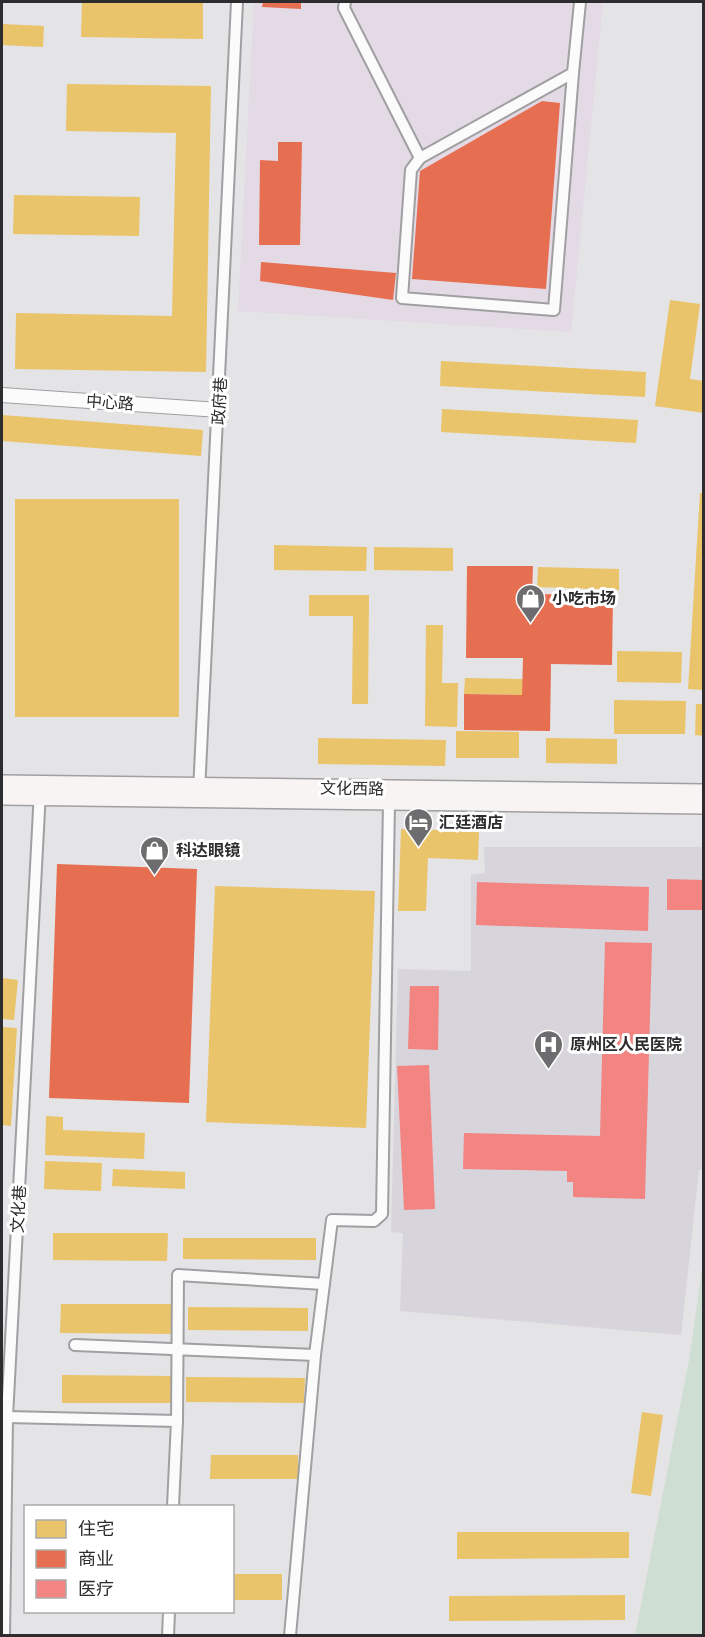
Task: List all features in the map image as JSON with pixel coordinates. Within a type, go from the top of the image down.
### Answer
[{"type":"main road","name":"文化西路","points":[[2,783],[40,790],[199,793],[704,792]]},
{"type":"main road","name":"文化西路","points":[[2,797],[40,790]]},
{"type":"main road","name":"文化西路","points":[[199,793],[389,802],[704,806]]},
{"type":"street","name":"政府巷","points":[[199,793],[237,2]]},
{"type":"street","points":[[345,2],[344,8],[420,158]]},
{"type":"street","points":[[573,73],[420,158],[411,170],[402,298],[554,310],[580,2]]},
{"type":"street","name":"中心路","points":[[2,394],[219,410]]},
{"type":"street","name":"文化巷","points":[[4,1635],[8,1417],[40,790]]},
{"type":"street","points":[[290,1635],[315,1355],[332,1220],[374,1221],[382,1214],[389,802]]},
{"type":"street","points":[[173,1505],[177,1421],[178,1275],[324,1284]]},
{"type":"street","points":[[75,1345],[315,1355]]},
{"type":"street","points":[[8,1417],[177,1421]]},
{"type":"street","points":[[168,1635],[169,1613]]},
{"type":"shaded area","points":[[254,2],[603,2],[571,332],[238,311]]},
{"type":"shaded area","name":"原州区人民医院","points":[[484,847],[703,847],[704,1169],[699,1170],[681,1335],[400,1311],[403,1233],[391,1232],[398,969],[471,971],[471,875],[485,873]]},
{"type":"green space","points":[[703,1262],[703,1635],[635,1635],[689,1361]]},
{"type":"building: 住宅","points":[[82,2],[203,2],[203,39],[81,37]]},
{"type":"building: 住宅","points":[[2,24],[44,26],[43,47],[2,45]]},
{"type":"building: 住宅","points":[[67,84],[211,86],[206,372],[15,369],[16,313],[172,316],[176,133],[66,131]]},
{"type":"building: 住宅","points":[[14,195],[140,197],[139,236],[13,234]]},
{"type":"building: 住宅","points":[[670,300],[700,304],[690,379],[704,381],[704,413],[655,406]]},
{"type":"building: 住宅","points":[[441,361],[646,372],[645,397],[440,386]]},
{"type":"building: 住宅","points":[[442,409],[638,420],[636,443],[441,432]]},
{"type":"building: 住宅","points":[[2,415],[203,430],[201,456],[2,441]]},
{"type":"building: 住宅","points":[[700,493],[704,493],[704,690],[688,689]]},
{"type":"building: 住宅","points":[[15,499],[179,499],[179,717],[15,717]]},
{"type":"building: 住宅","points":[[274,545],[367,547],[366,571],[274,570]]},
{"type":"building: 住宅","points":[[374,547],[453,548],[453,571],[374,570]]},
{"type":"building: 住宅","points":[[538,567],[619,569],[619,590],[537,587]]},
{"type":"building: 住宅","points":[[309,595],[369,595],[368,704],[352,704],[353,616],[309,616]]},
{"type":"building: 住宅","points":[[426,625],[443,625],[442,683],[458,683],[457,727],[425,726]]},
{"type":"building: 住宅","points":[[617,651],[682,652],[681,683],[617,682]]},
{"type":"building: 住宅","points":[[465,678],[523,679],[522,695],[464,694]]},
{"type":"building: 住宅","points":[[614,700],[686,701],[685,734],[614,734]]},
{"type":"building: 住宅","points":[[696,704],[704,704],[704,736],[695,735]]},
{"type":"building: 住宅","points":[[456,731],[519,732],[519,758],[456,758]]},
{"type":"building: 住宅","points":[[318,738],[446,740],[445,766],[318,764]]},
{"type":"building: 住宅","points":[[546,738],[617,739],[617,764],[546,763]]},
{"type":"building: 住宅","points":[[401,829],[479,831],[478,860],[428,858],[426,911],[398,911]]},
{"type":"building: 住宅","points":[[215,886],[375,891],[366,1128],[206,1122]]},
{"type":"building: 住宅","points":[[2,978],[18,980],[14,1020],[2,1019]]},
{"type":"building: 住宅","points":[[2,1027],[17,1028],[11,1126],[2,1125]]},
{"type":"building: 住宅","points":[[46,1116],[63,1117],[63,1130],[145,1133],[144,1159],[45,1155]]},
{"type":"building: 住宅","points":[[45,1161],[102,1163],[101,1191],[44,1189]]},
{"type":"building: 住宅","points":[[113,1169],[185,1172],[185,1189],[112,1186]]},
{"type":"building: 住宅","points":[[53,1233],[168,1233],[167,1261],[53,1260]]},
{"type":"building: 住宅","points":[[183,1238],[316,1238],[316,1260],[183,1259]]},
{"type":"building: 住宅","points":[[61,1304],[174,1304],[174,1334],[60,1333]]},
{"type":"building: 住宅","points":[[188,1307],[308,1308],[308,1331],[188,1330]]},
{"type":"building: 住宅","points":[[62,1375],[173,1376],[173,1403],[62,1403]]},
{"type":"building: 住宅","points":[[186,1377],[305,1378],[304,1403],[186,1402]]},
{"type":"building: 住宅","points":[[642,1412],[663,1415],[651,1496],[631,1493]]},
{"type":"building: 住宅","points":[[211,1455],[298,1455],[298,1479],[210,1479]]},
{"type":"building: 住宅","points":[[457,1532],[629,1532],[629,1558],[457,1559]]},
{"type":"building: 住宅","points":[[234,1574],[282,1574],[282,1600],[234,1600]]},
{"type":"building: 住宅","points":[[625,1595],[625,1620],[449,1621],[449,1596]]},
{"type":"building: 商业","points":[[263,2],[301,2],[301,9],[262,7]]},
{"type":"building: 商业","points":[[542,101],[560,103],[546,289],[412,279],[420,171]]},
{"type":"building: 商业","points":[[278,142],[302,142],[300,245],[259,245],[260,160],[278,161]]},
{"type":"building: 商业","points":[[261,262],[396,273],[393,300],[260,281]]},
{"type":"building: 商业","points":[[467,566],[533,566],[532,594],[613,595],[612,665],[551,664],[550,731],[464,730],[464,694],[522,695],[523,658],[466,658]]},
{"type":"building: 商业","points":[[57,864],[197,869],[189,1103],[49,1098]]},
{"type":"building: 医疗","points":[[667,879],[704,880],[704,910],[667,910]]},
{"type":"building: 医疗","points":[[477,882],[649,887],[648,931],[476,925]]},
{"type":"building: 医疗","points":[[605,942],[652,943],[645,1199],[573,1197],[573,1182],[567,1182],[567,1171],[463,1169],[464,1133],[600,1136]]},
{"type":"building: 医疗","points":[[410,986],[439,986],[438,1050],[408,1049]]},
{"type":"building: 医疗","points":[[429,1065],[435,1209],[404,1210],[397,1066]]},
{"type":"place","name":"小吃市场","points":[[531,624]]},
{"type":"place","name":"汇廷酒店","points":[[418,848]]},
{"type":"place","name":"科达眼镜","points":[[155,876]]},
{"type":"place","name":"原州区人民医院","points":[[549,1070]]}]
